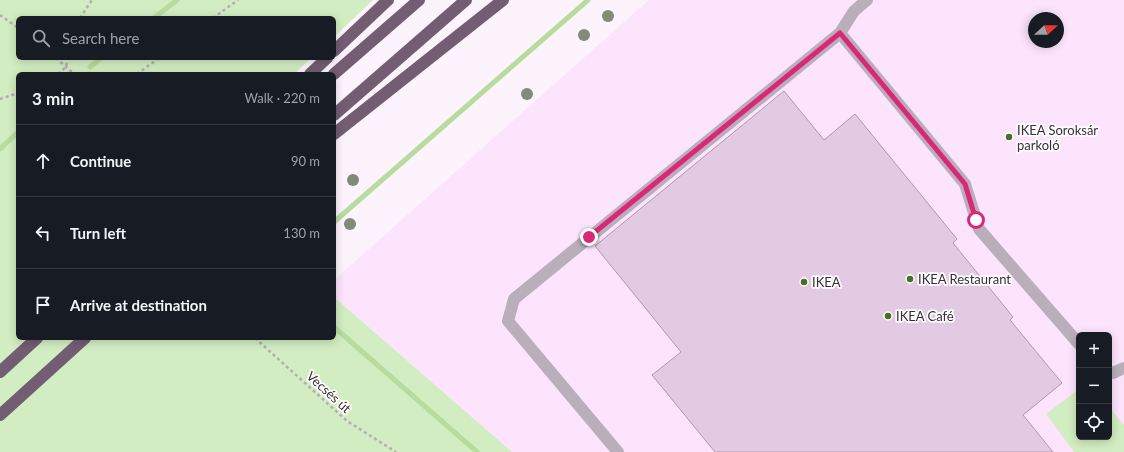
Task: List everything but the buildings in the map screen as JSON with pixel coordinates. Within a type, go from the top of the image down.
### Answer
[{"type":"highway","points":[[336,49],[388,0]]},
{"type":"highway","points":[[336,72],[419,0]]},
{"type":"highway","points":[[336,113],[466,0]]},
{"type":"highway","points":[[336,132],[503,0]]},
{"type":"highway","points":[[312,72],[325,60]]},
{"type":"highway","points":[[0,372],[35,340]]},
{"type":"highway","points":[[0,415],[83,340]]},
{"type":"lane","points":[[618,452],[508,321],[514,298],[840,33],[854,11],[867,0]]},
{"type":"lane","points":[[840,33],[965,184],[979,230],[1076,341]]},
{"type":"lane","points":[[1112,372],[1124,368]]},
{"type":"path","points":[[81,16],[92,0]]},
{"type":"path","points":[[216,16],[238,0]]},
{"type":"path","points":[[0,16],[16,27]]},
{"type":"path","points":[[58,60],[72,72]]},
{"type":"path","points":[[60,72],[66,67],[68,60]]},
{"type":"path","points":[[140,72],[156,60]]},
{"type":"path","points":[[0,99],[16,94]]},
{"type":"path","name":"Vecsés út","points":[[257,340],[347,421],[396,452]]},
{"type":"shaded area","points":[[649,0],[1124,0],[1124,452],[512,452],[336,299],[336,278]]},
{"type":"green space","points":[[0,0],[373,0],[336,35],[336,16],[16,16],[16,60],[309,60],[296,72],[16,72],[16,340],[336,340],[336,299],[512,452],[0,452]]},
{"type":"green space","points":[[1076,391],[1076,440],[1112,440],[1112,411],[1124,425],[1124,452],[1074,452],[1046,414]]},
{"type":"waterway","points":[[157,16],[177,0]]},
{"type":"waterway","points":[[336,220],[588,0]]},
{"type":"waterway","points":[[90,67],[99,60]]},
{"type":"waterway","points":[[0,149],[16,134]]},
{"type":"waterway","points":[[336,329],[477,452]]},
{"type":"place","name":"IKEA Soroksár parkoló","points":[[1009,137]]},
{"type":"place","name":"IKEA Restaurant","points":[[910,279]]},
{"type":"place","name":"IKEA","points":[[804,282]]},
{"type":"place","name":"IKEA Café","points":[[888,316]]},
{"type":"route","points":[[589,237],[840,33],[965,184],[976,220]]}]
